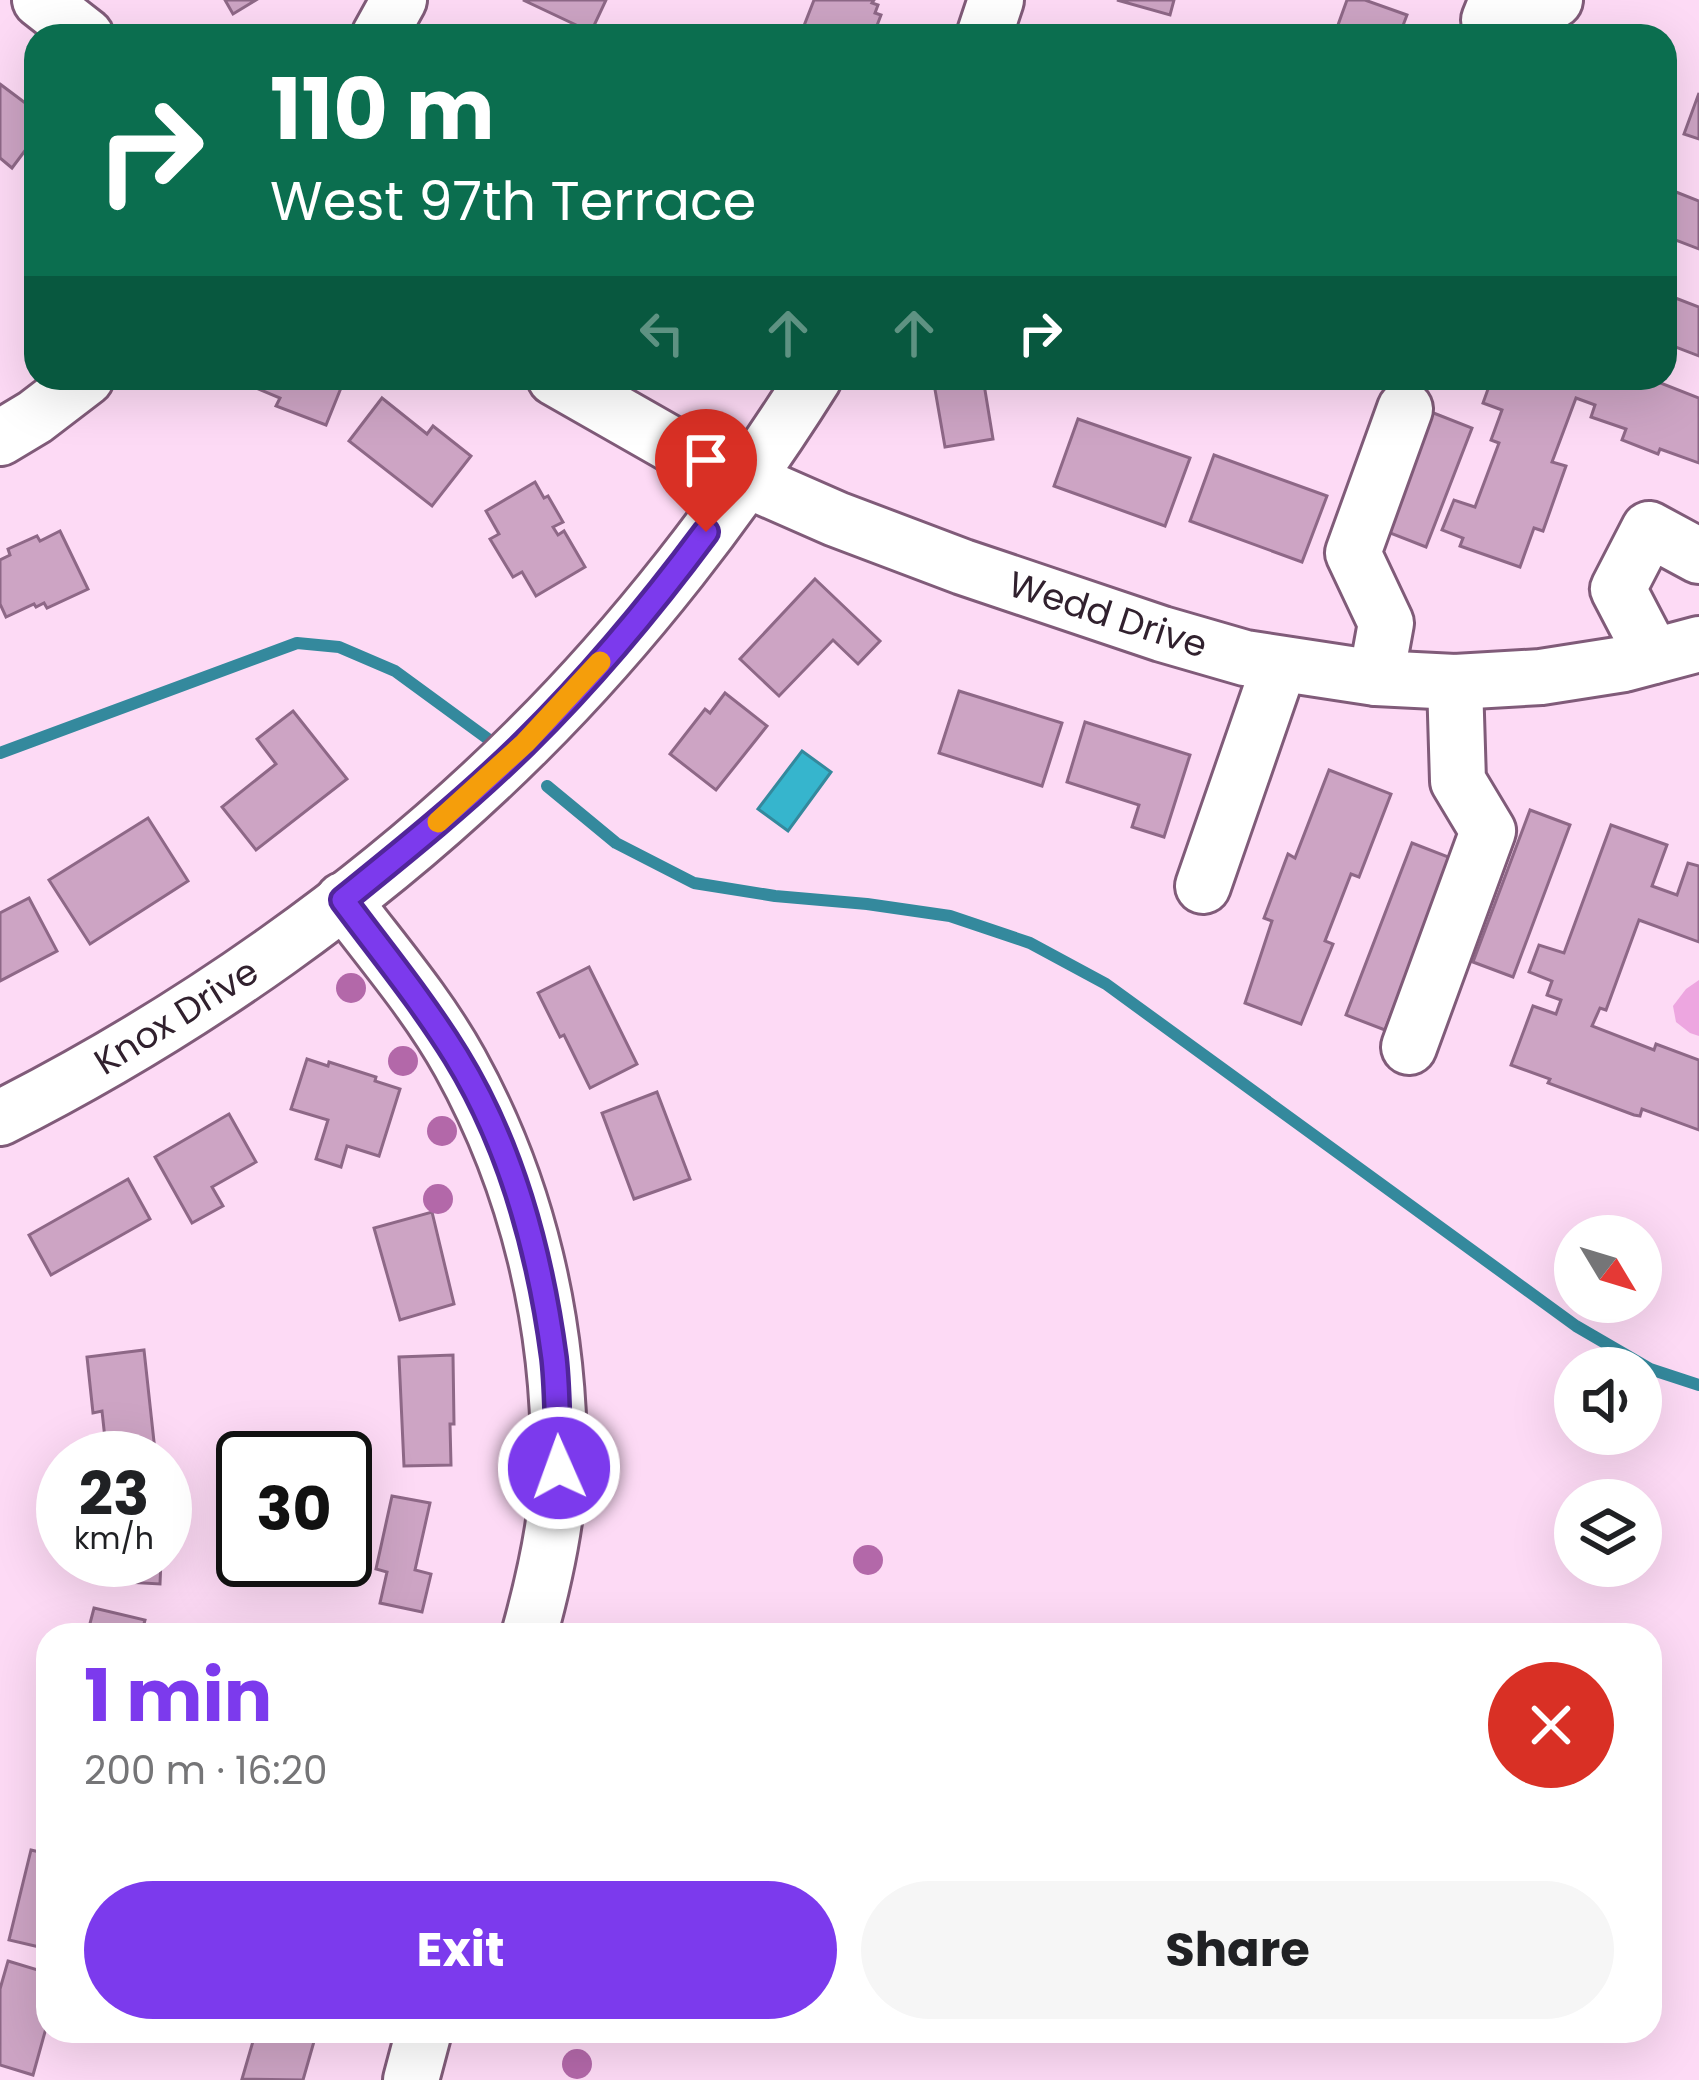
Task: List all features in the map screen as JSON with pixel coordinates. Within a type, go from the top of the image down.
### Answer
[{"type":"street","points":[[40,0],[71,24]]},
{"type":"street","points":[[1490,18],[1555,0]]},
{"type":"street","points":[[0,439],[70,390]]},
{"type":"street","name":"Wedd Drive","points":[[576,390],[690,455],[836,519],[963,567],[1245,658],[1376,678],[1454,682],[1541,677],[1676,650]]},
{"type":"street","name":"Knox Drive","points":[[0,1118],[172,1021],[270,957],[424,835],[525,743],[615,646],[680,568],[806,390]]},
{"type":"street","points":[[1376,678],[1386,623],[1353,553],[1405,409]]},
{"type":"street","points":[[1676,650],[1618,590],[1649,529],[1699,556]]},
{"type":"street","points":[[1202,886],[1280,664]]},
{"type":"street","points":[[1409,1047],[1488,831],[1459,781],[1454,682]]},
{"type":"street","points":[[343,900],[458,1059],[510,1166],[539,1265],[554,1363],[559,1468],[547,1563],[532,1623]]},
{"type":"street","points":[[411,2080],[421,2043]]},
{"type":"shaded area","points":[[1699,980],[1699,1036],[1676,1022],[1673,1006]]},
{"type":"water","points":[[802,751],[831,772],[788,831],[758,809]]},
{"type":"building","points":[[225,0],[256,0],[233,14]]},
{"type":"building","points":[[523,0],[606,0],[595,24],[574,24]]},
{"type":"building","points":[[814,0],[874,0],[878,5],[875,13],[881,15],[878,24],[805,24]]},
{"type":"building","points":[[1117,0],[1174,0],[1170,15]]},
{"type":"building","points":[[1347,0],[1365,0],[1407,15],[1404,24],[1338,24]]},
{"type":"building","points":[[0,84],[24,102],[24,152],[12,168],[0,158]]},
{"type":"building","points":[[1699,93],[1699,139],[1684,134]]},
{"type":"building","points":[[1677,192],[1699,201],[1699,249],[1677,241]]},
{"type":"building","points":[[1677,299],[1699,307],[1699,356],[1677,348]]},
{"type":"building","points":[[1677,389],[1699,398],[1699,463],[1622,440],[1626,429],[1591,417],[1595,405],[1576,398],[1552,462],[1566,466],[1543,531],[1534,528],[1520,567],[1460,546],[1463,538],[1442,530],[1454,500],[1475,507],[1499,443],[1491,440],[1502,410],[1483,403],[1488,390]]},
{"type":"building","points":[[261,390],[340,390],[326,425],[276,406],[280,398]]},
{"type":"building","points":[[935,390],[985,390],[993,439],[945,447]]},
{"type":"building","points":[[382,398],[427,434],[433,426],[471,456],[432,506],[349,441]]},
{"type":"building","points":[[1431,412],[1472,428],[1426,547],[1385,531]]},
{"type":"building","points":[[1078,419],[1190,458],[1165,526],[1054,486]]},
{"type":"building","points":[[1214,455],[1327,496],[1302,562],[1190,521]]},
{"type":"building","points":[[535,482],[563,522],[553,527],[558,535],[564,531],[585,567],[536,596],[522,572],[513,577],[490,539],[499,534],[486,511]]},
{"type":"building","points":[[60,531],[88,589],[47,608],[44,603],[34,604],[6,617],[0,604],[0,560],[10,555],[8,549]]},
{"type":"building","points":[[815,579],[880,641],[858,664],[833,640],[779,696],[740,659]]},
{"type":"building","points":[[959,691],[1062,723],[1042,786],[939,753]]},
{"type":"building","points":[[725,693],[767,726],[716,790],[670,754],[705,709],[710,713]]},
{"type":"building","points":[[293,711],[347,779],[256,850],[222,807],[276,764],[257,739]]},
{"type":"building","points":[[1085,722],[1190,755],[1164,837],[1132,827],[1139,805],[1067,782]]},
{"type":"building","points":[[1329,770],[1391,794],[1359,877],[1351,874],[1325,941],[1333,944],[1301,1024],[1245,1003],[1272,921],[1264,918],[1288,854],[1295,858]]},
{"type":"building","points":[[1530,810],[1570,825],[1513,977],[1473,962]]},
{"type":"building","points":[[148,818],[188,881],[90,944],[49,880]]},
{"type":"building","points":[[1611,825],[1667,845],[1652,886],[1677,895],[1688,863],[1699,866],[1699,942],[1639,920],[1606,1010],[1600,1008],[1592,1026],[1654,1050],[1656,1044],[1699,1060],[1699,1130],[1642,1109],[1640,1116],[1634,1115],[1511,1065],[1533,1006],[1556,1014],[1561,1000],[1547,995],[1552,981],[1529,972],[1539,945],[1564,953]]},
{"type":"building","points":[[1412,843],[1451,858],[1385,1030],[1346,1015]]},
{"type":"building","points":[[29,898],[57,951],[0,981],[0,913]]},
{"type":"building","points":[[589,967],[637,1064],[590,1088],[538,993]]},
{"type":"building","points":[[307,1059],[376,1077],[375,1081],[400,1089],[379,1156],[347,1146],[341,1167],[316,1159],[328,1120],[291,1109]]},
{"type":"building","points":[[657,1092],[690,1179],[634,1199],[602,1113]]},
{"type":"building","points":[[229,1114],[256,1162],[212,1187],[223,1206],[192,1223],[155,1157]]},
{"type":"building","points":[[128,1179],[150,1219],[51,1275],[29,1235]]},
{"type":"building","points":[[432,1212],[454,1304],[400,1320],[374,1228]]},
{"type":"building","points":[[144,1350],[153,1431],[104,1431],[102,1411],[93,1413],[87,1357]]},
{"type":"building","points":[[453,1355],[451,1465],[404,1466],[399,1357]]},
{"type":"building","points":[[392,1496],[430,1503],[415,1570],[431,1574],[422,1612],[380,1603],[387,1572],[376,1569]]},
{"type":"building","points":[[94,1608],[145,1620],[144,1623],[90,1623]]},
{"type":"building","points":[[31,1850],[36,1851],[36,1946],[9,1940]]},
{"type":"building","points":[[8,1961],[36,1969],[36,2043],[42,2043],[33,2075],[0,2065],[0,1989]]},
{"type":"building","points":[[252,2043],[314,2043],[303,2080],[242,2079]]},
{"type":"waterway","points":[[0,753],[297,643],[339,647],[395,671],[488,739]]},
{"type":"waterway","points":[[547,786],[616,843],[694,883],[950,916],[1030,943],[1106,984],[1576,1326],[1650,1369],[1699,1385]]},
{"type":"slow traffic","points":[[438,822],[525,743],[600,662]]},
{"type":"route","points":[[559,1468],[554,1363],[539,1265],[510,1166],[458,1059],[343,900],[424,835],[525,743],[615,646],[706,532]]}]
